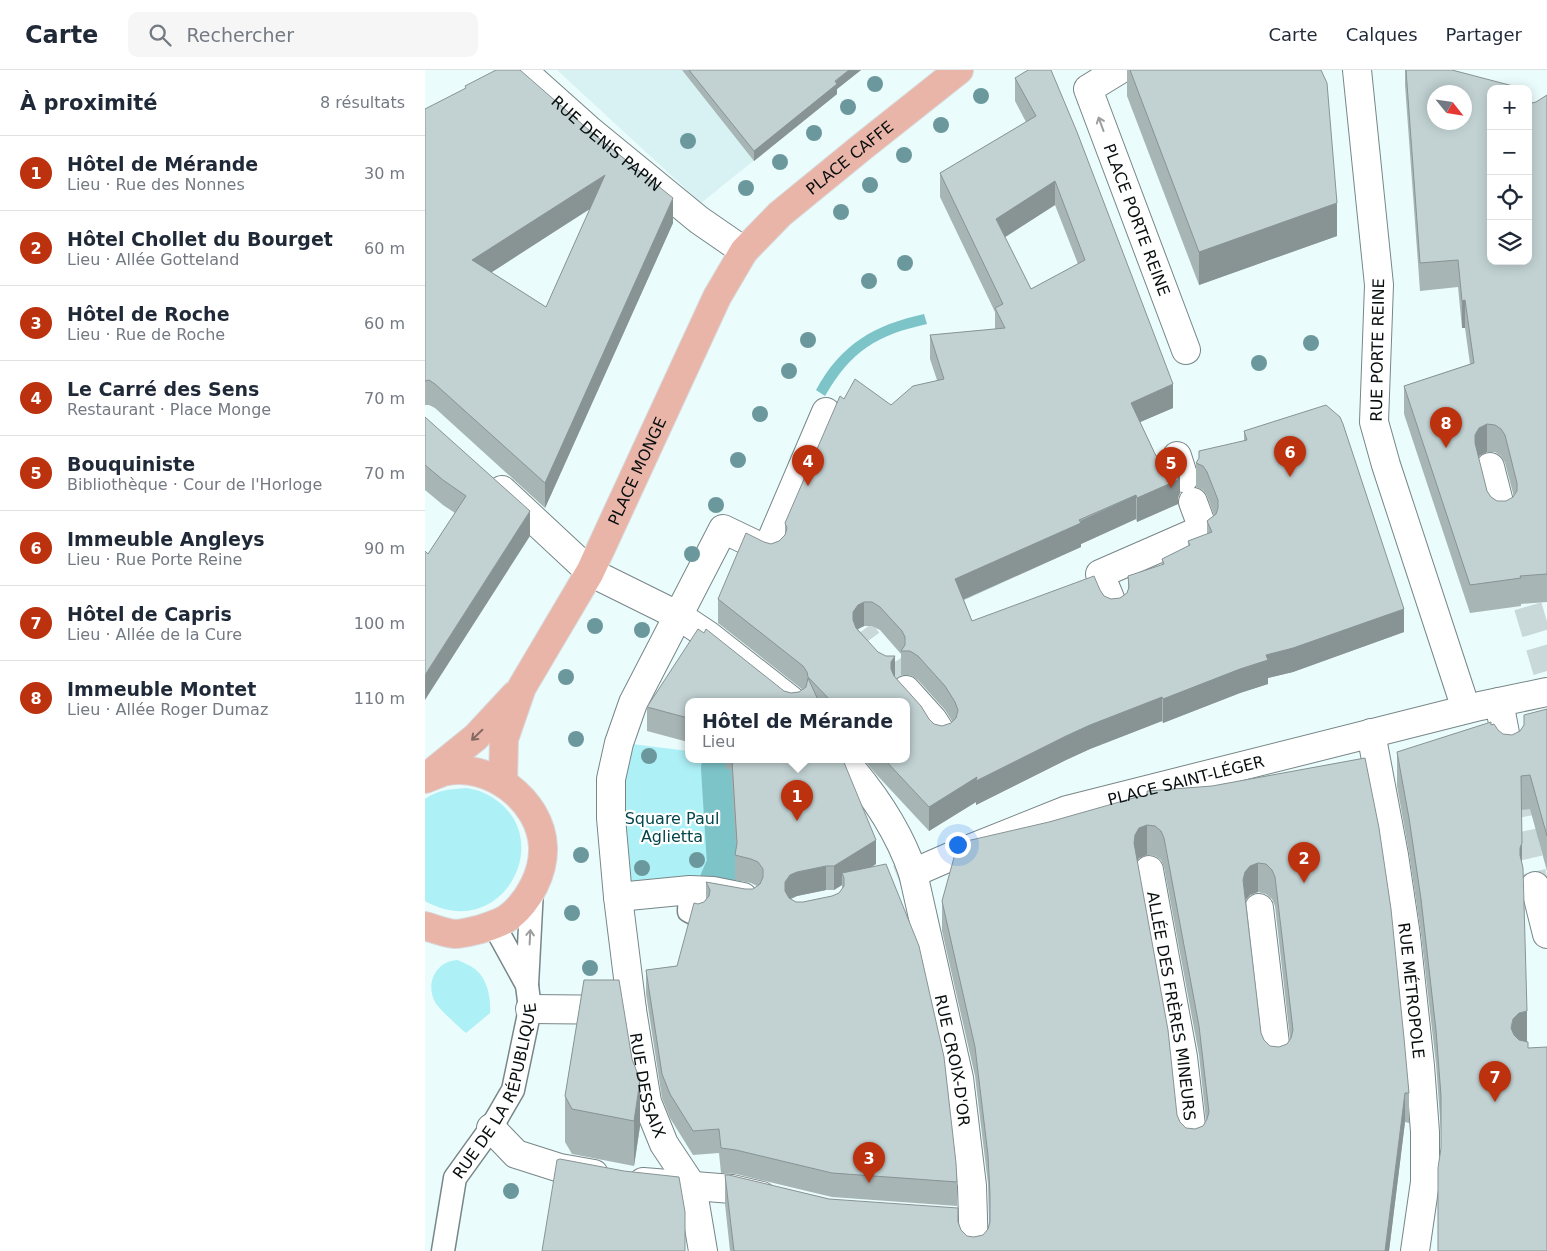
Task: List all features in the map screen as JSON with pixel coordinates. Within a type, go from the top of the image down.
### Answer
[{"type":"main road","name":"PLACE CAFFE","points":[[744,251],[780,214],[862,146],[959,70]]},
{"type":"main road","name":"PLACE MONGE","points":[[503,783],[504,738],[522,687],[589,572],[717,297],[744,251]]},
{"type":"main road","name":"PLACE MONGE","points":[[425,778],[476,737],[522,687]]},
{"type":"main road","name":"PLACE MONGE","points":[[425,778],[443,772],[466,771],[481,774],[503,783],[533,813],[541,832],[543,849],[540,868],[532,889],[521,906],[507,918],[494,925],[456,934],[425,926]]},
{"type":"street","name":"RUE DENIS PAPIN","points":[[521,70],[588,129],[699,220],[744,251]]},
{"type":"street","name":"PLACE PORTE REINE","points":[[1119,70],[1088,89],[1186,350]]},
{"type":"street","name":"RUE PORTE REINE","points":[[1357,70],[1379,285],[1374,422],[1386,465],[1466,709]]},
{"type":"street","points":[[631,1010],[611,818],[611,779],[619,744],[633,703],[723,530],[769,551],[825,412]]},
{"type":"street","points":[[1490,467],[1502,514]]},
{"type":"street","points":[[482,471],[539,522],[589,572],[679,616],[709,636],[788,698]]},
{"type":"street","points":[[1114,608],[1099,574],[1203,529],[1184,479]]},
{"type":"street","points":[[906,690],[933,720],[942,734]]},
{"type":"street","name":"PLACE SAINT-LÉGER","points":[[913,873],[1067,810],[1466,709],[1547,692]]},
{"type":"street","points":[[1499,702],[1509,754]]},
{"type":"street","name":"RUE MÉTROPOLE","points":[[1371,733],[1430,1065],[1425,1132],[1425,1182],[1415,1251]]},
{"type":"street","name":"RUE CROIX-D'OR","points":[[847,763],[862,781],[903,844],[913,873],[959,1078],[972,1186],[963,1222],[974,1251]]},
{"type":"street","name":"ALLÉE DES FRÈRES MINEURS","points":[[1149,870],[1183,1058],[1193,1142]]},
{"type":"street","points":[[1535,886],[1547,934]]},
{"type":"street","points":[[618,897],[694,903],[713,891],[748,898]]},
{"type":"street","points":[[1259,908],[1277,1061]]},
{"type":"street","name":"RUE DESSAIX","points":[[528,997],[631,1010],[647,1102],[664,1144],[692,1186],[703,1251]]},
{"type":"street","points":[[491,1128],[516,1154],[560,1168],[627,1181],[732,1189],[782,1202]]},
{"type":"lane","name":"RUE DE LA RÉPUBLIQUE","points":[[443,1251],[455,1178],[491,1128],[513,1090],[528,997],[532,889]]},
{"type":"lane","name":"RUE DE LA RÉPUBLIQUE","points":[[494,925],[528,997]]},
{"type":"shaded area","points":[[557,70],[861,70],[835,91],[837,94],[701,203]]},
{"type":"shaded area","points":[[924,314],[927,324],[909,328],[880,340],[856,356],[845,367],[825,396],[816,390],[836,360],[861,339],[890,324]]},
{"type":"green space","name":"Square Paul Aglietta","points":[[632,744],[685,751],[685,763],[715,763],[719,864],[712,881],[629,886],[624,790]]},
{"type":"green space","points":[[466,788],[484,793],[507,810],[519,832],[521,855],[514,878],[499,896],[479,908],[453,911],[425,901],[425,799],[439,792]]},
{"type":"green space","points":[[458,960],[472,967],[480,974],[486,984],[490,1002],[490,1013],[466,1033],[437,1005],[431,988],[438,969],[450,961]]},
{"type":"building","points":[[496,70],[520,70],[590,131],[673,198],[545,483],[435,384],[429,380],[425,381],[425,109],[466,88],[465,86]],"holes":[[[605,175],[546,307],[472,260]]]},
{"type":"building","points":[[689,70],[849,70],[835,81],[837,84],[754,151]]},
{"type":"building","points":[[1028,70],[1051,70],[1077,132],[1173,384],[1131,403],[1156,456],[1168,454],[1173,465],[1180,469],[1178,480],[1137,498],[1136,495],[1079,520],[1081,523],[955,579],[972,621],[1094,576],[1104,596],[1111,599],[1120,598],[1127,593],[1129,587],[1128,576],[1164,564],[1162,559],[1190,545],[1188,541],[1212,532],[1207,521],[1216,514],[1218,500],[1207,472],[1203,466],[1196,463],[1199,458],[1199,451],[1247,440],[1244,431],[1326,405],[1340,417],[1343,424],[1404,609],[1293,648],[1266,655],[1268,660],[1163,699],[1162,697],[1090,725],[976,781],[977,777],[929,807],[888,763],[910,763],[910,698],[828,698],[808,677],[803,666],[718,599],[746,533],[771,544],[779,541],[785,535],[787,528],[785,523],[840,396],[844,399],[855,379],[891,405],[913,386],[944,379],[930,335],[1005,328],[995,308],[1003,304],[940,173],[1036,116],[1015,78]],"holes":[[[1055,181],[1085,260],[1031,289],[996,219]],[[864,602],[872,602],[880,607],[902,631],[905,637],[905,645],[901,651],[910,651],[918,656],[945,686],[958,710],[956,718],[951,723],[942,726],[934,724],[921,706],[894,676],[891,662],[895,656],[886,656],[878,652],[856,628],[853,612],[858,605]]]},
{"type":"building","points":[[1130,70],[1321,70],[1327,83],[1337,203],[1199,252]]},
{"type":"building","points":[[1406,70],[1452,70],[1509,85],[1487,85],[1487,265],[1532,265],[1532,103],[1547,95],[1547,574],[1520,576],[1521,578],[1470,585],[1404,386],[1474,363],[1465,300],[1462,301],[1458,260],[1420,263]],"holes":[[[1487,424],[1495,425],[1505,435],[1517,483],[1517,491],[1513,497],[1506,501],[1497,501],[1487,491],[1475,443],[1475,435],[1479,428]]]},
{"type":"building","points":[[425,417],[530,511],[425,675],[425,551],[428,554],[466,496],[425,465]]},
{"type":"building","points":[[698,629],[704,633],[706,629],[784,691],[791,693],[799,692],[806,687],[808,678],[817,698],[685,698],[685,717],[647,707]]},
{"type":"building","points":[[1547,709],[1547,836],[1530,775],[1521,776],[1522,843],[1520,855],[1523,868],[1527,1011],[1519,1013],[1513,1019],[1511,1028],[1519,1040],[1528,1042],[1528,1048],[1547,1047],[1547,1251],[1438,1251],[1438,1168],[1441,1148],[1441,1096],[1436,1030],[1421,899],[1397,752],[1491,722],[1491,725],[1494,724],[1503,734],[1512,735],[1520,731],[1524,725],[1524,715]]},
{"type":"building","points":[[1365,758],[1379,828],[1391,909],[1409,1093],[1405,1093],[1385,1251],[734,1251],[725,1175],[829,1199],[958,1208],[958,1222],[961,1230],[967,1236],[983,1235],[988,1229],[990,1222],[990,1194],[988,1155],[975,1047],[942,901],[958,843],[1049,822],[1137,797],[1147,796],[1147,791],[1212,786]],"holes":[[[1147,825],[1155,826],[1161,831],[1164,838],[1199,1026],[1209,1112],[1203,1126],[1195,1129],[1186,1128],[1180,1122],[1177,1115],[1168,1030],[1134,843],[1135,835],[1139,828]],[[1258,863],[1266,864],[1272,870],[1275,877],[1293,1030],[1287,1044],[1279,1047],[1270,1046],[1264,1040],[1261,1033],[1243,880],[1245,872],[1250,866]]]},
{"type":"building","points":[[732,763],[844,763],[876,840],[834,866],[826,866],[790,875],[785,882],[785,891],[789,898],[796,902],[832,896],[839,893],[844,886],[842,873],[886,864],[919,946],[944,1057],[957,1182],[832,1173],[721,1148],[719,1129],[693,1131],[670,1094],[662,1074],[646,970],[677,966],[694,903],[704,902],[709,896],[710,890],[706,882],[745,889],[753,889],[760,884],[763,877],[763,869],[758,862],[735,855],[737,843]]},
{"type":"building","points":[[584,980],[619,980],[632,1059],[640,1080],[634,1121],[572,1109],[565,1096]]},
{"type":"building","points":[[557,1160],[624,1171],[679,1177],[685,1212],[685,1251],[542,1251]]},
{"type":"waterway","points":[[720,880],[727,864],[721,768]]},
{"type":"tunnel","points":[[1516,566],[1547,671]]},
{"type":"tunnel","points":[[836,598],[868,641]]},
{"type":"tunnel","points":[[890,665],[906,690]]},
{"type":"tunnel","points":[[1515,790],[1535,886]]},
{"type":"tunnel","points":[[859,894],[913,873]]},
{"type":"place","name":"Immeuble Montet","points":[[1446,448]]},
{"type":"place","name":"Immeuble Angleys","points":[[1290,477]]},
{"type":"place","name":"Le Carré des Sens","points":[[808,486]]},
{"type":"place","name":"Bouquiniste","points":[[1171,488]]},
{"type":"place","name":"Hôtel de Mérande","points":[[797,821]]},
{"type":"place","name":"Hôtel Chollet du Bourget","points":[[1304,883]]},
{"type":"place","name":"Hôtel de Capris","points":[[1495,1102]]},
{"type":"place","name":"Hôtel de Roche","points":[[869,1183]]}]
